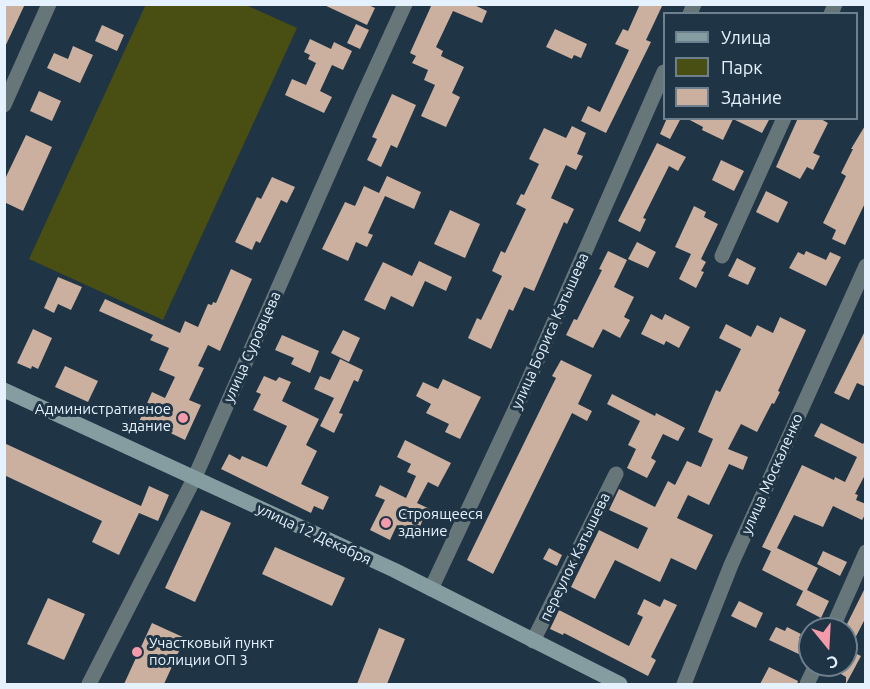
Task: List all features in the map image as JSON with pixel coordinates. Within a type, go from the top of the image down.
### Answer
[{"type":"main road","name":"улица 12 Декабря","points":[[4,390],[431,589],[620,684]]},
{"type":"street","points":[[4,105],[50,4]]},
{"type":"street","name":"улица Суровцева","points":[[89,684],[194,479],[405,4]]},
{"type":"street","name":"улица Бориса Катышева","points":[[431,589],[516,407],[663,74]]},
{"type":"street","points":[[722,256],[783,120]]},
{"type":"street","name":"улица Москаленко","points":[[684,684],[731,565],[866,266]]},
{"type":"street","name":"переулок Катышева","points":[[533,641],[616,474]]},
{"type":"street","points":[[837,617],[866,552]]},
{"type":"green space","points":[[146,4],[246,5],[297,28],[163,320],[29,259]]},
{"type":"building","points":[[4,4],[25,4],[4,49]]},
{"type":"building","points":[[322,4],[366,4],[375,8],[367,25]]},
{"type":"building","points":[[432,4],[472,4],[487,11],[482,23],[453,11],[436,47],[443,51],[441,56],[464,67],[452,93],[460,97],[446,127],[421,116],[435,85],[424,80],[428,70],[412,63],[416,56],[410,53]]},
{"type":"building","points":[[640,4],[663,4],[646,40],[651,42],[606,133],[581,121],[588,106],[600,112],[629,50],[615,44],[623,29],[628,31]]},
{"type":"building","points":[[356,24],[369,30],[360,49],[347,43]]},
{"type":"building","points":[[102,25],[124,35],[117,51],[95,41]]},
{"type":"building","points":[[555,29],[587,44],[581,58],[574,55],[572,59],[546,47]]},
{"type":"building","points":[[310,39],[331,49],[334,42],[352,51],[343,70],[332,65],[320,91],[332,97],[324,113],[285,95],[292,79],[306,85],[316,63],[308,59],[310,55],[304,52]]},
{"type":"building","points":[[73,46],[93,55],[80,83],[47,68],[54,53],[68,59]]},
{"type":"building","points":[[39,91],[61,101],[52,121],[30,111]]},
{"type":"building","points":[[392,94],[416,105],[397,148],[391,145],[381,167],[367,160],[377,139],[372,137]]},
{"type":"building","points":[[666,120],[680,120],[670,139],[660,134]]},
{"type":"building","points":[[690,120],[733,120],[723,140],[702,130],[703,127]]},
{"type":"building","points":[[735,120],[769,120],[762,133]]},
{"type":"building","points":[[797,120],[823,120],[828,123],[813,153],[820,156],[813,170],[807,167],[800,179],[776,167]]},
{"type":"building","points":[[866,124],[866,201],[845,245],[832,239],[836,230],[823,223],[846,176],[841,173],[853,149],[851,149]]},
{"type":"building","points":[[572,126],[586,133],[577,154],[583,156],[576,170],[566,165],[551,198],[574,209],[567,224],[564,222],[534,291],[524,287],[513,311],[509,309],[491,349],[468,338],[477,318],[481,320],[502,276],[492,271],[501,251],[505,253],[526,209],[516,204],[521,194],[524,195],[539,164],[529,159],[544,128],[566,138]]},
{"type":"building","points":[[26,135],[52,147],[23,211],[4,202],[4,181]]},
{"type":"building","points":[[657,143],[686,157],[678,171],[669,166],[643,218],[646,219],[640,232],[618,221]]},
{"type":"building","points":[[721,160],[744,171],[734,191],[712,180]]},
{"type":"building","points":[[387,176],[421,192],[414,209],[385,196],[368,233],[373,235],[367,247],[356,242],[348,261],[322,249],[345,202],[355,206],[364,186],[379,193]]},
{"type":"building","points":[[272,177],[295,187],[287,203],[281,200],[260,243],[256,241],[252,250],[235,242],[257,197],[261,199]]},
{"type":"building","points":[[766,191],[788,202],[778,223],[756,212]]},
{"type":"building","points":[[694,206],[706,212],[704,217],[718,224],[701,259],[706,262],[696,288],[679,279],[691,254],[675,247]]},
{"type":"building","points":[[450,210],[480,224],[465,258],[434,244]]},
{"type":"building","points":[[637,242],[656,252],[648,268],[628,259]]},
{"type":"building","points":[[608,251],[627,260],[614,287],[634,297],[624,317],[630,320],[620,338],[603,329],[593,348],[566,335],[574,319],[577,320],[602,270],[599,269]]},
{"type":"building","points":[[806,251],[826,260],[830,252],[841,257],[826,286],[789,268],[798,252],[804,255]]},
{"type":"building","points":[[737,258],[756,268],[748,285],[728,276]]},
{"type":"building","points":[[419,261],[452,277],[446,291],[425,281],[413,307],[391,296],[385,310],[364,300],[383,262],[412,276]]},
{"type":"building","points":[[231,269],[252,279],[220,351],[208,345],[198,366],[204,368],[189,400],[201,405],[185,440],[156,426],[154,431],[138,424],[152,392],[165,398],[175,377],[159,370],[169,348],[150,340],[153,335],[99,311],[105,299],[180,333],[185,321],[198,327],[208,304],[216,303]]},
{"type":"building","points":[[58,277],[82,287],[71,310],[58,304],[54,313],[44,308]]},
{"type":"building","points":[[651,314],[662,320],[665,314],[690,327],[679,348],[666,341],[664,345],[641,334]]},
{"type":"building","points":[[780,317],[806,330],[778,391],[780,392],[757,432],[741,424],[728,449],[748,457],[743,470],[729,464],[709,505],[688,495],[677,518],[713,535],[696,570],[671,558],[660,582],[615,560],[595,599],[571,587],[599,530],[638,549],[648,528],[609,510],[619,489],[655,507],[668,481],[675,485],[687,461],[701,467],[713,439],[698,432],[716,390],[720,392],[741,349],[719,338],[726,324],[751,337],[757,325],[773,333]]},
{"type":"building","points":[[33,329],[52,338],[38,369],[32,366],[31,369],[17,363]]},
{"type":"building","points":[[866,329],[866,387],[857,383],[849,400],[834,393]]},
{"type":"building","points":[[343,330],[360,338],[349,362],[331,353]]},
{"type":"building","points":[[282,335],[319,351],[310,373],[291,364],[294,358],[275,350]]},
{"type":"building","points":[[340,359],[363,370],[358,382],[354,380],[339,413],[343,414],[334,433],[320,426],[334,398],[314,389],[320,376],[330,380]]},
{"type":"building","points":[[561,360],[592,375],[578,404],[592,411],[587,421],[572,413],[493,574],[467,560],[556,378],[552,376]]},
{"type":"building","points":[[65,366],[98,381],[88,402],[55,387]]},
{"type":"building","points":[[264,376],[276,381],[279,377],[291,382],[282,401],[319,419],[306,445],[317,451],[301,484],[329,497],[323,510],[314,506],[311,513],[221,469],[229,454],[240,460],[242,456],[267,467],[287,426],[253,410],[261,394],[256,392]]},
{"type":"building","points":[[443,379],[481,397],[460,439],[445,432],[449,424],[426,413],[431,404],[416,396],[423,382],[438,389]]},
{"type":"building","points":[[612,394],[685,428],[678,441],[663,434],[651,458],[656,461],[647,478],[627,468],[636,449],[628,445],[640,421],[607,404]]},
{"type":"building","points":[[821,423],[863,444],[866,439],[866,473],[855,494],[858,495],[856,500],[866,504],[866,513],[862,520],[833,506],[823,527],[794,515],[777,548],[818,568],[807,590],[829,601],[821,617],[796,605],[803,591],[762,570],[771,551],[762,547],[802,465],[834,480],[835,477],[845,482],[857,457],[814,436]]},
{"type":"building","points":[[405,440],[451,463],[438,487],[428,482],[417,503],[434,511],[429,521],[423,519],[417,534],[397,525],[390,540],[370,530],[385,500],[375,496],[380,485],[406,498],[416,476],[407,472],[411,464],[397,457]]},
{"type":"building","points":[[4,443],[141,506],[149,486],[169,495],[158,521],[139,513],[119,555],[92,542],[102,521],[4,475]]},
{"type":"building","points":[[201,510],[231,523],[195,602],[165,588]]},
{"type":"building","points":[[275,547],[345,578],[332,606],[262,574]]},
{"type":"building","points":[[549,548],[562,555],[557,566],[543,559]]},
{"type":"building","points":[[823,551],[847,562],[840,576],[817,564]]},
{"type":"building","points":[[866,586],[866,617],[858,633],[858,617],[850,617]]},
{"type":"building","points":[[48,598],[85,614],[64,660],[27,644]]},
{"type":"building","points":[[644,599],[660,607],[664,599],[677,605],[651,657],[656,660],[648,676],[564,633],[563,635],[550,629],[559,610],[629,646],[643,617],[637,614]]},
{"type":"building","points":[[739,601],[763,613],[756,628],[731,616]]},
{"type":"building","points":[[152,623],[185,638],[164,684],[124,684]]},
{"type":"building","points":[[776,627],[785,631],[787,627],[798,632],[798,654],[769,640]]},
{"type":"building","points":[[379,628],[405,639],[387,684],[357,684]]},
{"type":"building","points":[[769,667],[798,681],[797,684],[760,684]]},
{"type":"place","name":"Административное здание","points":[[183,418]]},
{"type":"place","name":"Строящееся здание","points":[[386,523]]},
{"type":"place","name":"Участковый пункт полиции ОП 3","points":[[137,652]]}]
